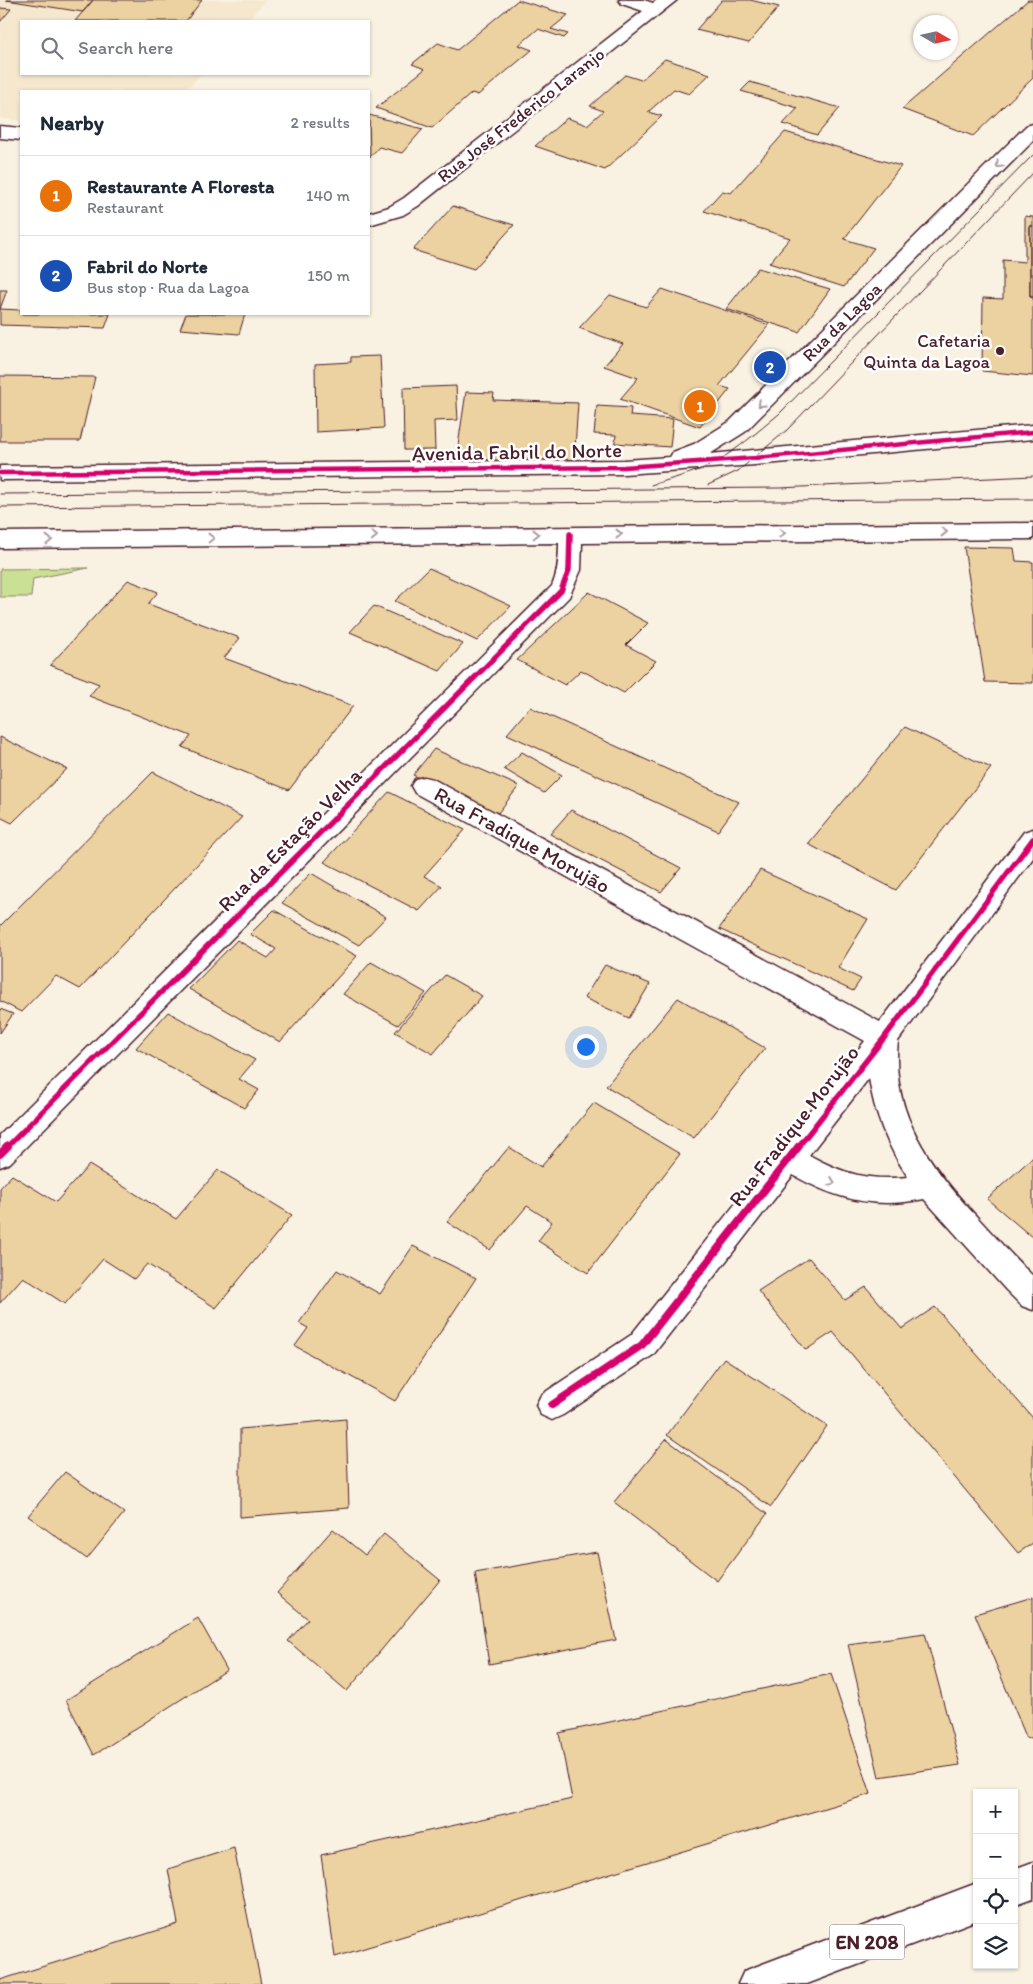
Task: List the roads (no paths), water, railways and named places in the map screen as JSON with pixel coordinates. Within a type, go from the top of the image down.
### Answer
[{"type":"street","points":[[628,0],[662,5]]},
{"type":"street","name":"Rua José Frederico Laranjo","points":[[370,219],[396,211],[410,202],[662,5]]},
{"type":"street","name":"Rua da Lagoa","points":[[624,467],[685,456],[702,449],[736,427],[1033,130]]},
{"type":"street","points":[[0,132],[20,134]]},
{"type":"street","name":"Avenida Fabril do Norte","points":[[0,472],[624,467],[755,458],[1033,432]]},
{"type":"street","points":[[0,540],[1033,531]]},
{"type":"street","name":"Rua da Estação Velha","points":[[0,1154],[561,591],[570,570],[570,534]]},
{"type":"street","name":"Rua Fradique Morujão","points":[[424,786],[884,1038]]},
{"type":"street","name":"Rua Fradique Morujão","points":[[552,1405],[642,1345],[884,1038],[1033,839]]},
{"type":"street","name":"Rua Fradique Morujão","points":[[884,1038],[882,1068],[887,1104],[898,1135],[929,1185],[1018,1283],[1033,1296]]},
{"type":"street","name":"Rua Fradique Morujão","points":[[789,1158],[823,1178],[847,1187],[880,1193],[907,1191],[929,1185]]},
{"type":"street","points":[[1018,1886],[1033,1880]]},
{"type":"street","name":"EN 208","points":[[757,1984],[973,1903]]},
{"type":"tram line","points":[[651,485],[710,465],[737,448],[779,414],[1033,155]]},
{"type":"tram line","points":[[708,485],[738,471],[787,430],[1033,173]]},
{"type":"tram line","points":[[0,494],[780,488],[1033,476]]},
{"type":"tram line","points":[[0,507],[1033,499]]},
{"type":"place","name":"Cafetaria Quinta da Lagoa","points":[[1000,351]]},
{"type":"place","name":"Fabril do Norte","points":[[770,367]]},
{"type":"place","name":"Restaurante A Floresta","points":[[700,406]]}]
